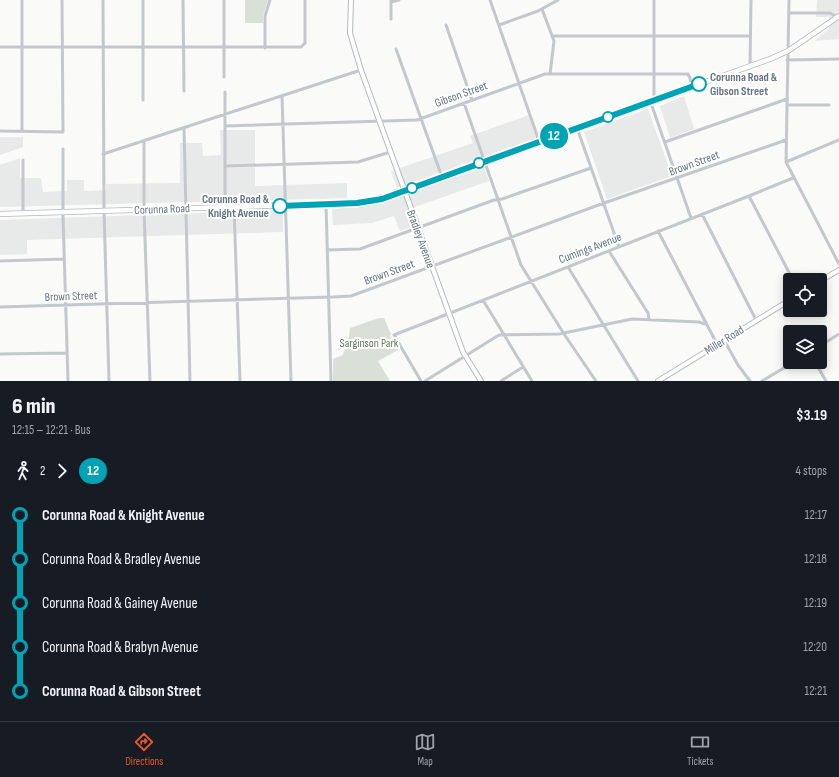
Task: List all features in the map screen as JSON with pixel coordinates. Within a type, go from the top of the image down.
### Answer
[{"type":"main road","name":"Corunna Road","points":[[0,214],[326,204],[366,202],[382,199],[539,141],[750,67],[788,51],[838,17]]},
{"type":"street","points":[[22,0],[22,131]]},
{"type":"street","points":[[0,131],[63,132],[62,0]]},
{"type":"street","points":[[102,0],[104,211],[109,381]]},
{"type":"street","points":[[143,0],[143,100]]},
{"type":"street","points":[[183,0],[184,91]]},
{"type":"street","points":[[224,0],[224,77]]},
{"type":"street","points":[[265,48],[265,16],[270,0]]},
{"type":"street","points":[[0,47],[297,48],[304,46],[305,43],[305,0]]},
{"type":"street","name":"Bradley Avenue","points":[[351,0],[350,33],[361,70],[448,313],[465,356],[481,381]]},
{"type":"street","points":[[391,19],[391,1],[399,0]]},
{"type":"street","points":[[490,0],[539,141]]},
{"type":"street","points":[[498,25],[542,9],[558,0]]},
{"type":"street","points":[[654,0],[652,106],[691,218]]},
{"type":"street","points":[[750,67],[751,0]]},
{"type":"street","points":[[789,0],[786,162],[839,264]]},
{"type":"street","points":[[542,9],[554,41],[550,74]]},
{"type":"street","points":[[788,13],[830,13],[838,17]]},
{"type":"street","points":[[446,24],[472,100]]},
{"type":"street","points":[[552,36],[750,36]]},
{"type":"street","points":[[396,49],[442,177]]},
{"type":"street","points":[[787,60],[839,59]]},
{"type":"street","points":[[103,154],[361,70]]},
{"type":"street","name":"Gibson Street","points":[[225,126],[417,120],[544,74],[688,74],[692,87]]},
{"type":"street","points":[[225,92],[225,207]]},
{"type":"street","points":[[282,96],[291,381]]},
{"type":"street","points":[[665,142],[787,99]]},
{"type":"street","points":[[464,103],[521,265],[564,334],[596,381]]},
{"type":"street","points":[[787,105],[829,104]]},
{"type":"street","points":[[184,128],[190,381]]},
{"type":"street","points":[[577,128],[619,247]]},
{"type":"street","name":"Brown Street","points":[[0,307],[351,296],[511,237],[786,140]]},
{"type":"street","points":[[786,162],[839,140]]},
{"type":"street","points":[[144,141],[144,210],[150,381]]},
{"type":"street","points":[[63,149],[64,259],[68,381]]},
{"type":"street","points":[[225,166],[358,162],[390,152]]},
{"type":"street","points":[[23,160],[23,214]]},
{"type":"street","points":[[327,250],[360,249],[592,168]]},
{"type":"street","name":"Cumings Avenue","points":[[420,381],[394,335],[793,178]]},
{"type":"street","points":[[749,196],[789,273]]},
{"type":"street","points":[[326,204],[331,381]]},
{"type":"street","points":[[234,207],[240,381]]},
{"type":"street","points":[[702,214],[756,320]]},
{"type":"street","points":[[658,231],[716,344]]},
{"type":"street","points":[[609,251],[648,314],[649,319]]},
{"type":"street","points":[[0,261],[64,259]]},
{"type":"street","points":[[568,266],[638,381]]},
{"type":"street","points":[[827,277],[839,270]]},
{"type":"street","points":[[483,300],[532,381]]},
{"type":"street","name":"Miller Road","points":[[661,380],[716,344],[783,304]]},
{"type":"street","points":[[425,381],[499,335],[503,334],[564,334],[632,319],[699,322],[705,324]]},
{"type":"street","points":[[827,342],[839,334]]},
{"type":"street","points":[[724,340],[738,365],[750,381]]},
{"type":"street","points":[[0,354],[67,353]]},
{"type":"street","points":[[501,381],[523,367]]},
{"type":"street","points":[[762,381],[783,369]]},
{"type":"street","points":[[819,369],[826,381]]},
{"type":"shaded area","points":[[817,0],[839,0],[839,39],[814,41],[829,29],[829,17],[816,17]]},
{"type":"shaded area","points":[[684,96],[694,129],[670,138],[660,106]]},
{"type":"shaded area","points":[[648,109],[672,176],[607,199],[584,132]]},
{"type":"shaded area","points":[[529,115],[536,138],[397,188],[391,171],[473,143],[470,136]]},
{"type":"shaded area","points":[[220,130],[255,130],[255,186],[347,183],[347,198],[0,207],[0,165],[20,158],[20,178],[41,178],[43,192],[67,191],[67,180],[84,180],[84,191],[106,190],[106,184],[180,183],[180,143],[202,143],[203,156],[221,155]]},
{"type":"shaded area","points":[[0,137],[23,137],[23,147],[0,155]]},
{"type":"shaded area","points":[[484,167],[489,181],[415,207],[420,224],[400,231],[394,216],[372,223],[333,225],[332,209],[374,205]]},
{"type":"shaded area","points":[[283,210],[283,232],[27,240],[27,254],[0,255],[0,220]]},
{"type":"green space","points":[[245,0],[268,0],[263,16],[263,23],[245,23]]},
{"type":"green space","name":"Sarginson Park","points":[[379,318],[384,318],[391,334],[390,336],[398,350],[378,361],[390,381],[333,381],[333,359],[343,355],[349,337],[350,328]]},
{"type":"bus line","name":"12","points":[[280,206],[357,203],[382,199],[699,84]]},
{"type":"place","name":"Corunna Road & Gibson Street","points":[[699,84]]},
{"type":"place","name":"Corunna Road & Knight Avenue","points":[[280,206]]}]
